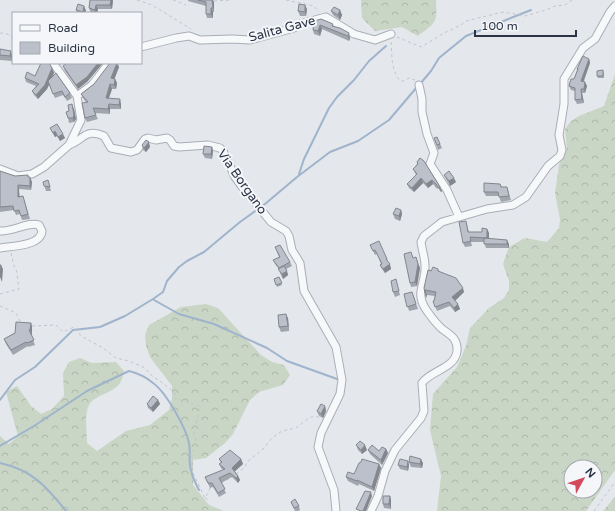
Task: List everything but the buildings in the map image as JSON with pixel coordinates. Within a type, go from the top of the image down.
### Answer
[{"type":"street","points":[[371,511],[378,496],[385,471],[396,450],[421,418],[424,410],[422,383],[426,377],[445,368],[453,361],[457,351],[456,342],[450,334],[440,328],[421,301],[420,291],[424,279],[425,266],[420,242],[424,236],[442,222],[487,209],[513,205],[526,197],[548,166],[560,156],[562,150],[559,136],[564,104],[564,79],[583,48],[595,39],[615,6]]},
{"type":"street","name":"Salita Gave","points":[[142,47],[189,36],[200,40],[250,40],[294,28],[300,24],[326,17],[354,34],[375,40],[391,34]]},
{"type":"street","points":[[0,169],[18,176],[32,174],[44,167],[69,145],[81,120],[77,96],[54,64]]},
{"type":"street","points":[[77,96],[92,85],[108,64]]},
{"type":"street","points":[[419,85],[422,99],[422,112],[427,134],[434,153],[430,164],[447,190],[459,217]]},
{"type":"street","name":"Via Borgano","points":[[69,145],[75,143],[83,135],[90,134],[104,136],[111,148],[132,152],[137,150],[145,139],[148,138],[156,140],[167,138],[174,146],[179,147],[208,145],[220,148],[223,151],[235,177],[243,188],[271,222],[286,231],[290,236],[292,250],[300,263],[304,291],[336,347],[342,380],[340,394],[326,422]]},
{"type":"street","points":[[0,231],[11,230],[34,223],[40,227],[42,233],[37,240],[0,248]]},
{"type":"street","points":[[326,422],[318,440],[318,447],[334,490],[336,511]]},
{"type":"path","points":[[137,0],[152,5],[182,25],[197,32]]},
{"type":"path","points":[[173,0],[186,5]]},
{"type":"path","points":[[209,1],[231,0]]},
{"type":"path","points":[[286,0],[314,6],[326,17]]},
{"type":"path","points":[[419,85],[417,80],[409,78],[400,81],[396,76],[393,68],[391,34],[421,47],[466,21],[504,12],[525,16],[554,6],[565,5],[572,0]]},
{"type":"path","points":[[0,33],[12,36]]},
{"type":"path","points":[[0,294],[19,289],[10,247]]},
{"type":"path","points":[[0,306],[16,312],[22,324]]},
{"type":"path","points":[[29,325],[37,327],[56,325],[63,332],[74,327],[81,336],[103,348],[116,358],[145,368],[153,377],[175,393],[174,398],[200,406],[194,431],[196,442],[192,456],[192,466],[194,475],[205,498],[209,500]]},
{"type":"path","points":[[218,485],[230,480],[245,467],[247,462],[263,449],[272,438],[285,429],[293,429],[309,418],[315,416],[326,422]]},
{"type":"path","points":[[594,511],[615,482]]},
{"type":"path","points":[[205,498],[210,488],[214,486]]},
{"type":"green space","points":[[361,0],[436,0],[436,18],[429,28],[418,36],[402,27],[375,31],[362,18]]},
{"type":"green space","points":[[615,74],[615,470],[603,487],[603,459],[563,459],[563,499],[594,499],[586,511],[437,511],[441,476],[430,430],[433,394],[457,367],[466,346],[470,328],[489,308],[504,298],[509,290],[509,281],[503,264],[509,247],[525,238],[547,242],[559,228],[560,219],[555,193],[559,165],[567,148],[565,129],[571,121],[579,116],[604,106]]},
{"type":"green space","points":[[206,304],[218,308],[261,355],[272,362],[284,365],[290,375],[283,385],[259,392],[250,400],[233,434],[225,443],[206,458],[193,460],[193,485],[209,505],[224,511],[0,511],[0,436],[9,444],[18,436],[6,392],[17,386],[31,406],[41,414],[52,409],[64,396],[63,373],[69,362],[80,358],[92,363],[116,362],[124,371],[120,383],[113,390],[92,401],[87,409],[87,443],[97,451],[126,431],[150,425],[169,410],[172,398],[172,386],[150,357],[146,346],[145,335],[149,325],[181,307]]},
{"type":"green space","points":[[615,497],[615,511],[603,511]]},
{"type":"waterway","points":[[420,84],[431,71],[439,58],[466,36],[531,10]]},
{"type":"waterway","points":[[299,174],[304,159],[329,108],[369,61],[386,46]]},
{"type":"waterway","points":[[0,400],[15,380],[35,367],[73,330],[100,327],[125,316],[163,292],[167,281],[179,267],[204,252],[330,152],[358,141],[389,120],[417,87]]},
{"type":"waterway","points":[[154,300],[179,314],[214,324],[267,348],[287,361],[337,379]]},
{"type":"waterway","points":[[0,446],[34,426],[87,391],[129,371],[153,383],[164,394],[175,411],[187,436],[190,446],[190,467],[193,478],[199,490]]},
{"type":"waterway","points":[[0,463],[21,470],[38,480],[66,511]]}]
